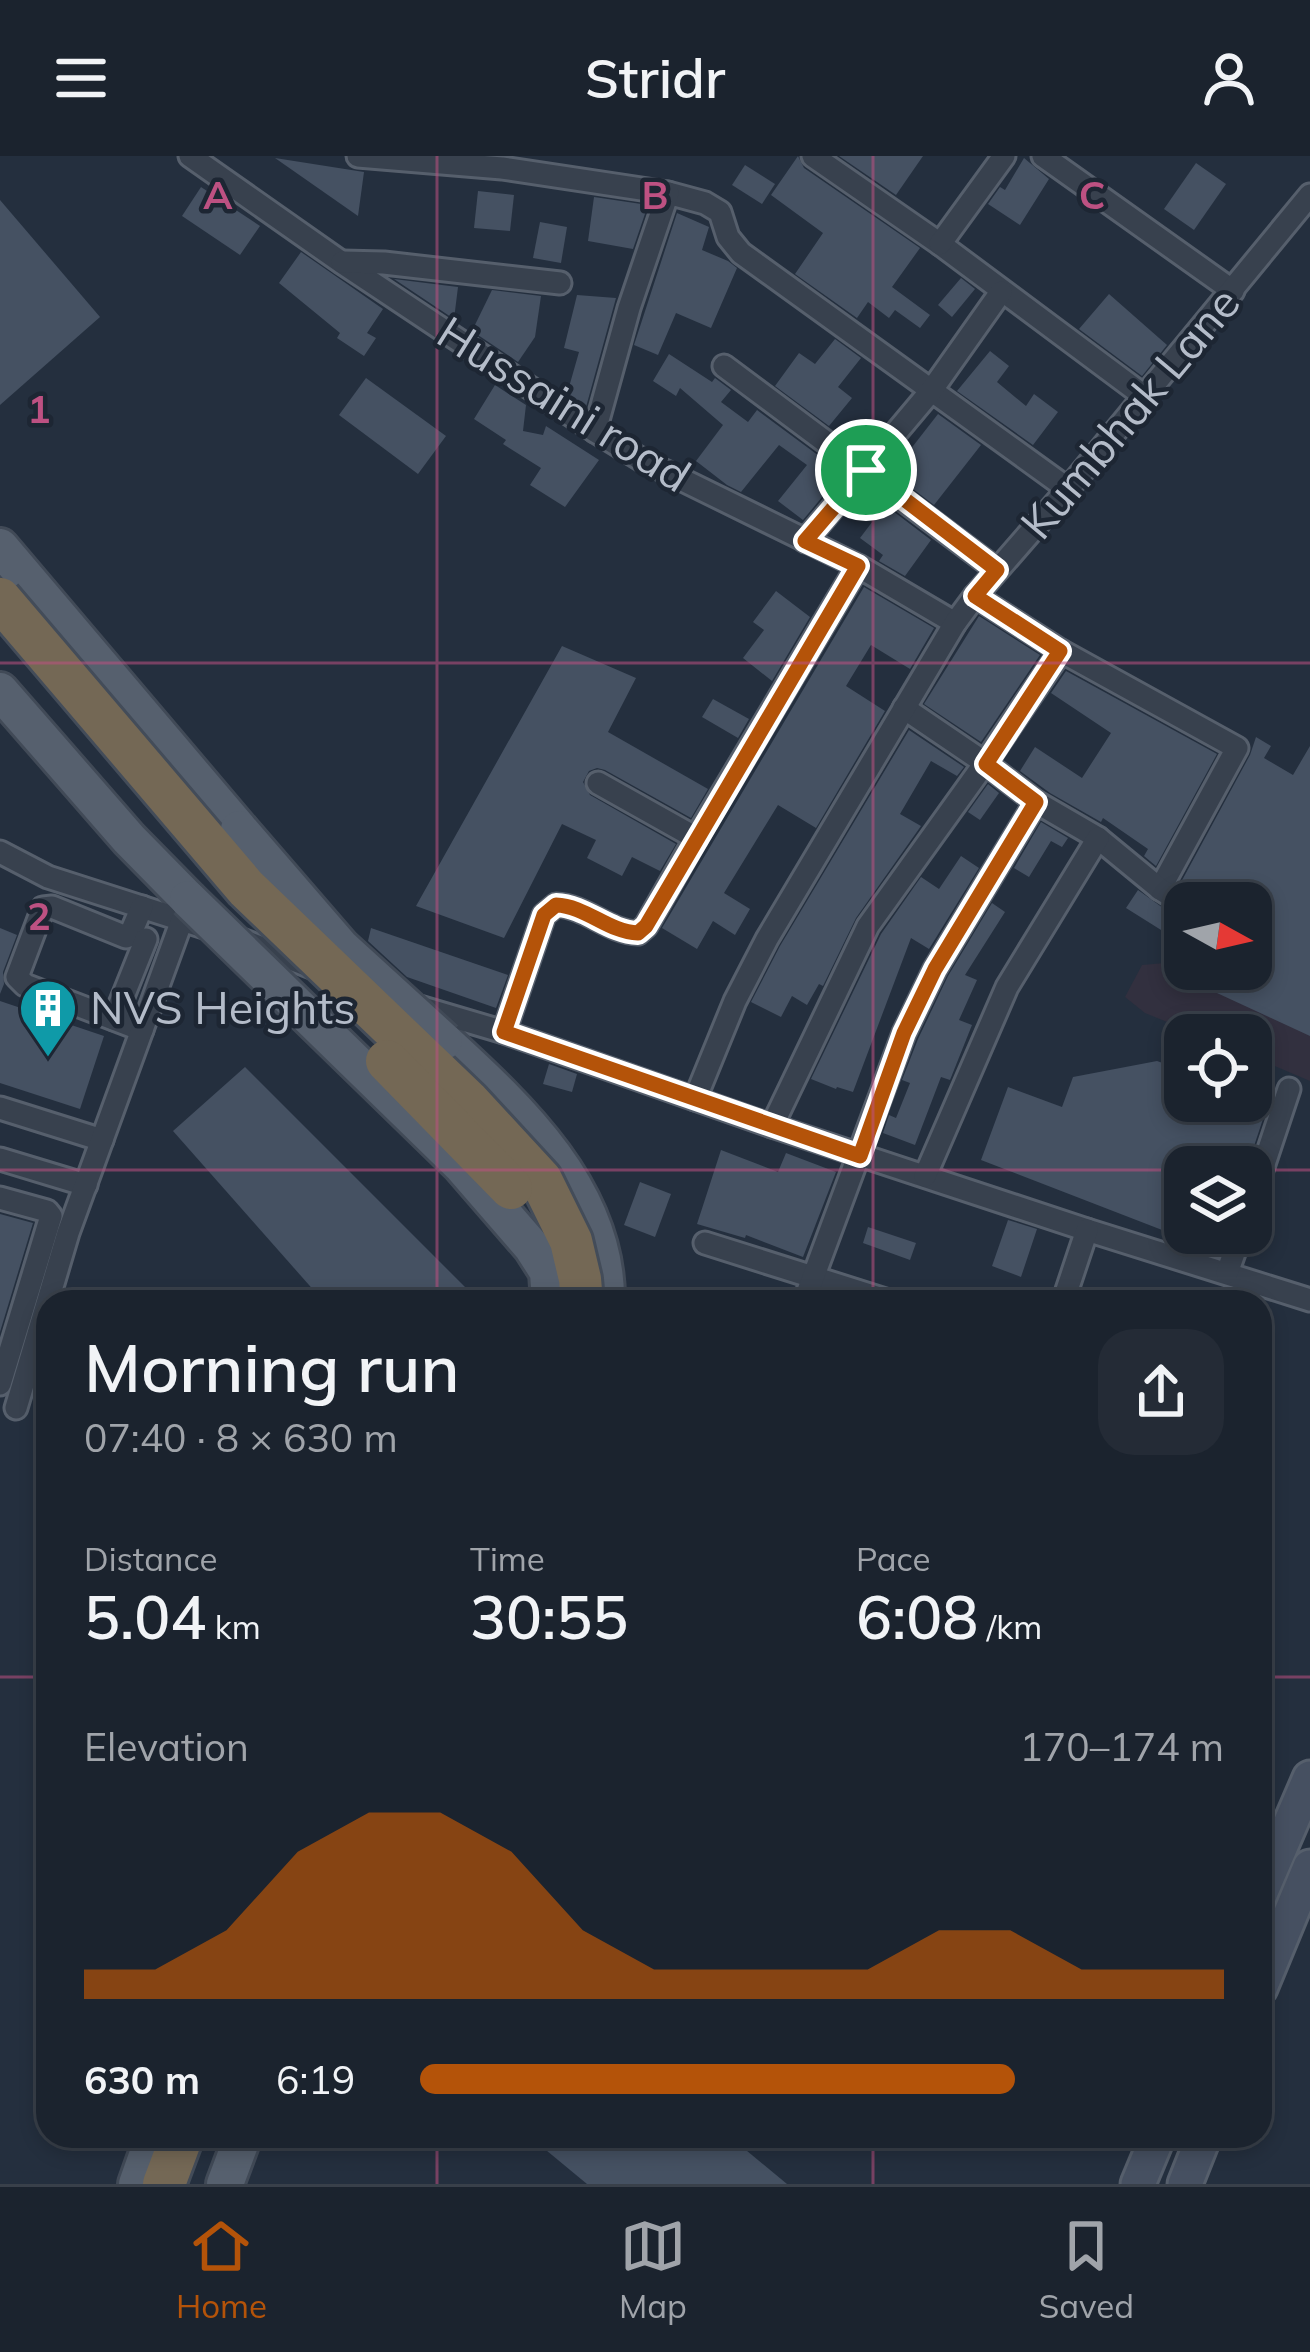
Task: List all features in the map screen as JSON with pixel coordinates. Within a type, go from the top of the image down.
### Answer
[{"type":"highway","points":[[0,599],[246,888],[469,1102],[542,1180],[571,1241],[580,1279],[592,1290]]},
{"type":"highway","points":[[0,643],[176,848],[518,1195],[552,1260],[561,1290]]},
{"type":"highway","points":[[164,2184],[178,2148]]},
{"type":"highway","points":[[191,2184],[204,2148]]},
{"type":"main road","points":[[0,547],[340,947],[510,1101],[562,1166],[592,1228],[598,1290]]},
{"type":"main road","points":[[0,692],[185,909],[461,1165],[532,1247],[548,1272],[549,1290]]},
{"type":"main road","points":[[1272,1866],[1310,1778]]},
{"type":"main road","points":[[1272,1957],[1310,1868]]},
{"type":"main road","points":[[136,2184],[150,2148]]},
{"type":"main road","points":[[225,2184],[238,2148]]},
{"type":"main road","points":[[1138,2184],[1153,2148]]},
{"type":"main road","points":[[1185,2184],[1199,2148]]},
{"type":"street","name":"Hussaini road","points":[[190,156],[341,262],[642,460],[858,566],[956,623]]},
{"type":"street","points":[[358,156],[503,162],[705,203],[719,212],[728,237],[741,254],[1068,489]]},
{"type":"street","points":[[813,156],[1144,396]]},
{"type":"street","points":[[940,244],[1004,156]]},
{"type":"street","points":[[1043,156],[1233,291]]},
{"type":"street","points":[[595,431],[628,308],[668,193]]},
{"type":"street","name":"Kumbhak Lane","points":[[695,1099],[766,939],[956,623],[1310,196]]},
{"type":"street","points":[[341,262],[560,283]]},
{"type":"street","points":[[805,541],[873,477],[1001,292]]},
{"type":"street","points":[[724,366],[997,570]]},
{"type":"street","points":[[504,1032],[544,915],[556,905],[573,906],[626,933],[638,933],[646,926],[858,566]]},
{"type":"street","points":[[975,596],[1060,651],[1238,748],[1160,889]]},
{"type":"street","points":[[772,1126],[868,926],[986,764],[1060,651]]},
{"type":"street","points":[[904,708],[1036,802],[1098,838],[1164,892]]},
{"type":"street","points":[[598,783],[696,838]]},
{"type":"street","points":[[809,1290],[904,1033],[935,969],[1036,802]]},
{"type":"street","points":[[925,1176],[1007,987],[1098,838]]},
{"type":"street","points":[[0,852],[48,877],[142,907],[185,909],[369,992],[504,1032],[860,1156],[1310,1300]]},
{"type":"street","points":[[142,907],[128,937],[52,907],[43,908],[17,973],[25,985],[142,1030]]},
{"type":"street","points":[[37,1290],[57,1230],[86,1185],[185,909]]},
{"type":"street","points":[[114,1019],[146,939]]},
{"type":"street","points":[[1270,1146],[1289,1090]]},
{"type":"street","points":[[0,1108],[102,1140]]},
{"type":"street","points":[[0,1159],[86,1185]]},
{"type":"street","points":[[0,1198],[50,1213],[57,1230]]},
{"type":"street","points":[[1067,1290],[1087,1230]]},
{"type":"street","points":[[705,1243],[855,1290]]},
{"type":"street","points":[[1227,1273],[1234,1254]]},
{"type":"street","points":[[39,1290],[42,1277]]},
{"type":"street","points":[[0,1384],[36,1292]]},
{"type":"street","points":[[16,1408],[36,1307]]},
{"type":"shaded area","points":[[1310,789],[1310,1081],[1272,1065],[1272,1014],[1164,1014],[1164,1021],[1125,997],[1142,965],[1164,963],[1164,990],[1272,990],[1272,882],[1252,882]]},
{"type":"building","points":[[798,156],[804,168],[920,248],[892,287],[930,315],[920,328],[895,310],[889,318],[868,302],[857,318],[795,274],[823,233],[771,195]]},
{"type":"building","points":[[839,156],[923,156],[896,195]]},
{"type":"building","points":[[275,158],[364,172],[358,216]]},
{"type":"building","points":[[1024,158],[1049,179],[1020,225],[988,204],[1000,187],[1005,190]]},
{"type":"building","points":[[1196,163],[1226,184],[1194,230],[1164,209]]},
{"type":"building","points":[[745,165],[775,184],[762,204],[732,185]]},
{"type":"building","points":[[201,187],[260,226],[240,255],[182,216]]},
{"type":"building","points":[[478,191],[514,195],[510,231],[474,228]]},
{"type":"building","points":[[594,197],[648,205],[633,249],[588,241]]},
{"type":"building","points":[[0,200],[100,317],[0,405]]},
{"type":"building","points":[[677,213],[709,227],[702,250],[737,268],[711,328],[676,313],[658,355],[634,345]]},
{"type":"building","points":[[540,222],[567,227],[561,263],[533,258]]},
{"type":"building","points":[[301,252],[383,309],[367,333],[376,338],[364,356],[337,338],[340,333],[279,283]]},
{"type":"building","points":[[961,278],[975,289],[952,317],[938,305]]},
{"type":"building","points":[[394,279],[458,287],[454,319]]},
{"type":"building","points":[[492,290],[541,296],[535,337],[518,362],[472,331]]},
{"type":"building","points":[[1109,294],[1167,345],[1142,376],[1079,329]]},
{"type":"building","points":[[577,295],[616,298],[586,407],[567,394],[579,352],[564,348]]},
{"type":"building","points":[[835,339],[861,358],[838,387],[852,398],[829,426],[775,386],[799,353],[815,364]]},
{"type":"building","points":[[990,351],[1009,366],[997,382],[1026,406],[1034,394],[1058,412],[1033,445],[957,391]]},
{"type":"building","points":[[669,354],[731,390],[721,402],[748,422],[757,410],[842,473],[803,520],[778,501],[807,465],[779,445],[741,492],[696,461],[723,425],[680,388],[676,396],[653,381]]},
{"type":"building","points":[[366,378],[446,436],[418,474],[339,415]]},
{"type":"building","points":[[495,385],[526,405],[523,431],[543,435],[546,426],[599,460],[565,507],[530,485],[541,468],[474,419]]},
{"type":"building","points":[[938,414],[981,445],[934,505],[892,473]]},
{"type":"building","points":[[885,505],[931,540],[905,576],[879,561],[883,555],[860,538]]},
{"type":"building","points":[[864,587],[934,628],[910,669],[871,645],[846,686],[885,711],[816,828],[778,805],[724,893],[750,909],[735,935],[713,921],[697,949],[662,928]]},
{"type":"building","points":[[776,591],[810,617],[772,681],[743,658],[764,630],[753,622]]},
{"type":"building","points":[[979,616],[1040,655],[981,742],[924,704]]},
{"type":"building","points":[[562,646],[636,678],[608,732],[708,789],[691,818],[605,770],[589,771],[583,782],[590,795],[676,844],[660,871],[632,857],[622,876],[587,858],[596,840],[562,824],[504,938],[416,906]]},
{"type":"building","points":[[1066,671],[1217,754],[1156,866],[1144,856],[1148,849],[1020,771],[1035,747],[1082,778],[1111,733],[1051,693]]},
{"type":"building","points":[[713,699],[749,719],[738,738],[702,717]]},
{"type":"building","points":[[909,730],[964,767],[957,776],[931,761],[900,814],[921,826],[856,918],[823,986],[819,984],[807,1005],[792,996],[781,1017],[751,1002],[780,946]]},
{"type":"building","points":[[1256,737],[1271,746],[1264,758],[1293,775],[1310,746],[1310,1036],[1272,1018],[1272,1014],[1210,990],[1272,990],[1272,882],[1181,882]]},
{"type":"building","points":[[988,784],[999,793],[980,820],[968,812]]},
{"type":"building","points":[[1041,822],[1068,838],[1062,847],[1051,841],[1029,877],[1014,868]]},
{"type":"building","points":[[961,856],[979,868],[929,949],[911,938],[853,1092],[811,1079],[881,934],[921,877],[939,889]]},
{"type":"building","points":[[1138,890],[1164,909],[1164,932],[1126,908]]},
{"type":"building","points":[[992,903],[1005,912],[965,975],[977,980],[959,1020],[972,1025],[950,1080],[941,1077],[915,1145],[883,1133],[889,1115],[896,1118],[910,1083],[902,1080],[918,1039],[948,976]]},
{"type":"building","points":[[0,928],[17,935],[0,994]]},
{"type":"building","points":[[371,928],[508,975],[496,1008],[407,977],[368,941]]},
{"type":"building","name":"NVS Heights","points":[[0,1001],[104,1036],[80,1109],[0,1083]]},
{"type":"building","points":[[1157,1061],[1164,1064],[1164,1122],[1262,1122],[1254,1146],[1164,1146],[1164,1231],[981,1160],[1008,1087],[1062,1107],[1073,1077]]},
{"type":"building","points":[[549,1064],[577,1074],[572,1092],[543,1084]]},
{"type":"building","points":[[245,1067],[468,1290],[313,1290],[173,1131]]},
{"type":"building","points":[[721,1150],[778,1172],[786,1153],[836,1172],[803,1257],[746,1235],[697,1224]]},
{"type":"building","points":[[640,1182],[671,1194],[655,1237],[624,1225]]},
{"type":"building","points":[[0,1214],[33,1223],[0,1332]]},
{"type":"building","points":[[1008,1220],[1037,1229],[1021,1277],[992,1266]]},
{"type":"building","points":[[868,1227],[916,1243],[910,1260],[863,1243]]},
{"type":"building","points":[[544,2148],[744,2148],[787,2184],[587,2184]]},
{"type":"place","name":"NVS Heights","points":[[48,1059]]},
{"type":"route","points":[[866,470],[997,570],[975,596],[1060,651],[986,764],[1036,802],[935,969],[904,1033],[860,1156],[504,1032],[544,915],[556,905],[573,906],[626,933],[638,933],[646,926],[858,566],[805,541],[866,470]]}]
